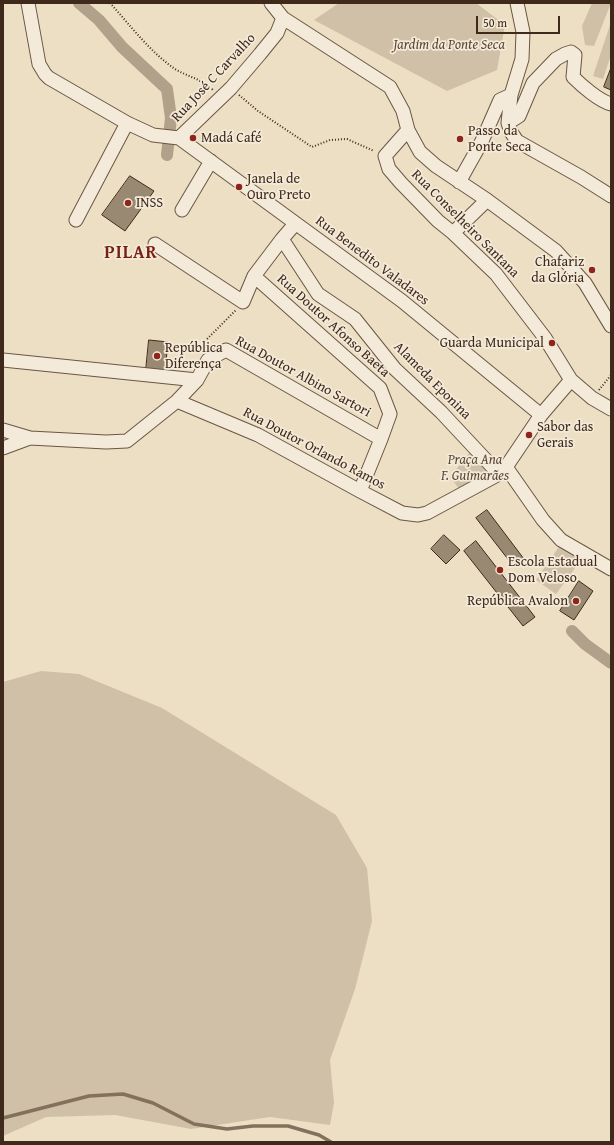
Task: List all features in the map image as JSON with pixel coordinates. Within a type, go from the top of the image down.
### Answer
[{"type":"street","points":[[28,3],[39,64],[49,78],[127,123],[153,135],[177,138]]},
{"type":"street","points":[[271,3],[283,18],[390,87],[403,111],[408,130],[420,152],[436,166],[487,200],[556,251],[585,283],[611,326]]},
{"type":"street","points":[[517,3],[522,32],[522,59],[511,95],[508,123],[511,132],[517,141],[581,177],[611,196]]},
{"type":"street","name":"Rua José C Carvalho","points":[[177,138],[230,88],[277,32],[283,18]]},
{"type":"street","points":[[508,123],[519,116],[533,83],[556,59],[571,52],[575,55],[573,77],[595,95],[611,104]]},
{"type":"street","points":[[458,182],[482,141],[500,100],[511,95]]},
{"type":"street","points":[[76,220],[127,123]]},
{"type":"street","points":[[385,156],[408,130]]},
{"type":"street","name":"Rua Benedito Valadares","points":[[177,138],[402,302],[541,415]]},
{"type":"street","name":"Rua Conselheiro Santana","points":[[385,156],[389,169],[401,183],[438,222],[453,233],[496,274],[545,338],[571,380],[592,398],[611,409]]},
{"type":"street","points":[[182,210],[210,161]]},
{"type":"street","points":[[453,233],[487,200]]},
{"type":"street","points":[[155,244],[243,302],[254,276],[295,224]]},
{"type":"street","name":"Alameda Eponina","points":[[282,239],[318,294],[355,320],[395,369],[503,470],[561,540],[611,570]]},
{"type":"street","name":"Rua Doutor Afonso Baeta","points":[[254,276],[380,388],[390,414],[360,491]]},
{"type":"street","name":"Rua Doutor Albino Sartori","points":[[208,360],[226,350],[381,440]]},
{"type":"street","points":[[3,360],[197,380]]},
{"type":"street","points":[[3,430],[30,438],[106,442],[127,441],[176,401],[197,380],[208,360]]},
{"type":"street","points":[[503,470],[541,415],[571,380]]},
{"type":"street","name":"Rua Doutor Orlando Ramos","points":[[176,401],[258,435],[402,513],[418,515],[427,514],[503,470]]},
{"type":"street","points":[[3,448],[30,438]]},
{"type":"path","points":[[110,3],[156,53],[176,70],[197,79],[210,87],[220,97]]},
{"type":"path","points":[[230,88],[258,111],[312,147],[330,140],[347,140],[385,156]]},
{"type":"path","points":[[208,360],[205,341],[243,302]]},
{"type":"path","points":[[592,398],[611,375]]},
{"type":"green space","name":"Jardim da Ponte Seca","points":[[339,3],[476,3],[505,25],[497,70],[447,91],[314,20]]},
{"type":"green space","points":[[592,3],[611,3],[594,46],[585,45],[582,26]]},
{"type":"green space","points":[[611,22],[611,55],[603,79],[593,76]]},
{"type":"green space","name":"Praça Ana F. Guimarães","points":[[473,448],[496,473],[460,490],[450,477]]},
{"type":"green space","points":[[565,538],[586,553],[556,594],[536,580]]},
{"type":"green space","points":[[41,671],[79,674],[162,708],[336,815],[367,868],[372,921],[355,989],[330,1060],[334,1103],[330,1125],[270,1117],[191,1129],[115,1115],[46,1117],[3,1136],[3,682]]},
{"type":"building","points":[[611,68],[611,90],[604,87]]},
{"type":"building","name":"INSS","points":[[130,176],[154,191],[125,231],[102,215]]},
{"type":"building","name":"República Diferença","points":[[149,340],[168,342],[165,372],[146,370]]},
{"type":"building","points":[[487,510],[524,559],[514,567],[476,518]]},
{"type":"building","points":[[444,535],[460,550],[446,564],[431,549]]},
{"type":"building","points":[[476,541],[535,617],[523,626],[464,551]]},
{"type":"building","name":"República Avalon","points":[[579,581],[593,591],[574,620],[560,611]]},
{"type":"waterway","points":[[79,3],[99,20],[122,47],[167,89],[171,118],[167,155]]},
{"type":"waterway","points":[[572,631],[585,644],[611,663]]},
{"type":"waterway","points":[[3,1118],[89,1096],[123,1094],[153,1103],[194,1124],[227,1129],[253,1126],[288,1126],[319,1135],[331,1142]]},
{"type":"place","name":"Madá Café","points":[[193,138]]},
{"type":"place","name":"Passo da Ponte Seca","points":[[460,139]]},
{"type":"place","name":"Janela de Ouro Preto","points":[[239,187]]},
{"type":"place","name":"INSS","points":[[128,203]]},
{"type":"place","name":"Chafariz da Glória","points":[[592,270]]},
{"type":"place","name":"Guarda Municipal","points":[[552,343]]},
{"type":"place","name":"República Diferença","points":[[157,356]]},
{"type":"place","name":"Sabor das Gerais","points":[[529,435]]},
{"type":"place","name":"Escola Estadual Dom Veloso","points":[[500,570]]},
{"type":"place","name":"República Avalon","points":[[576,601]]},
{"type":"district","name":"PILAR","points":[[131,253]]}]
